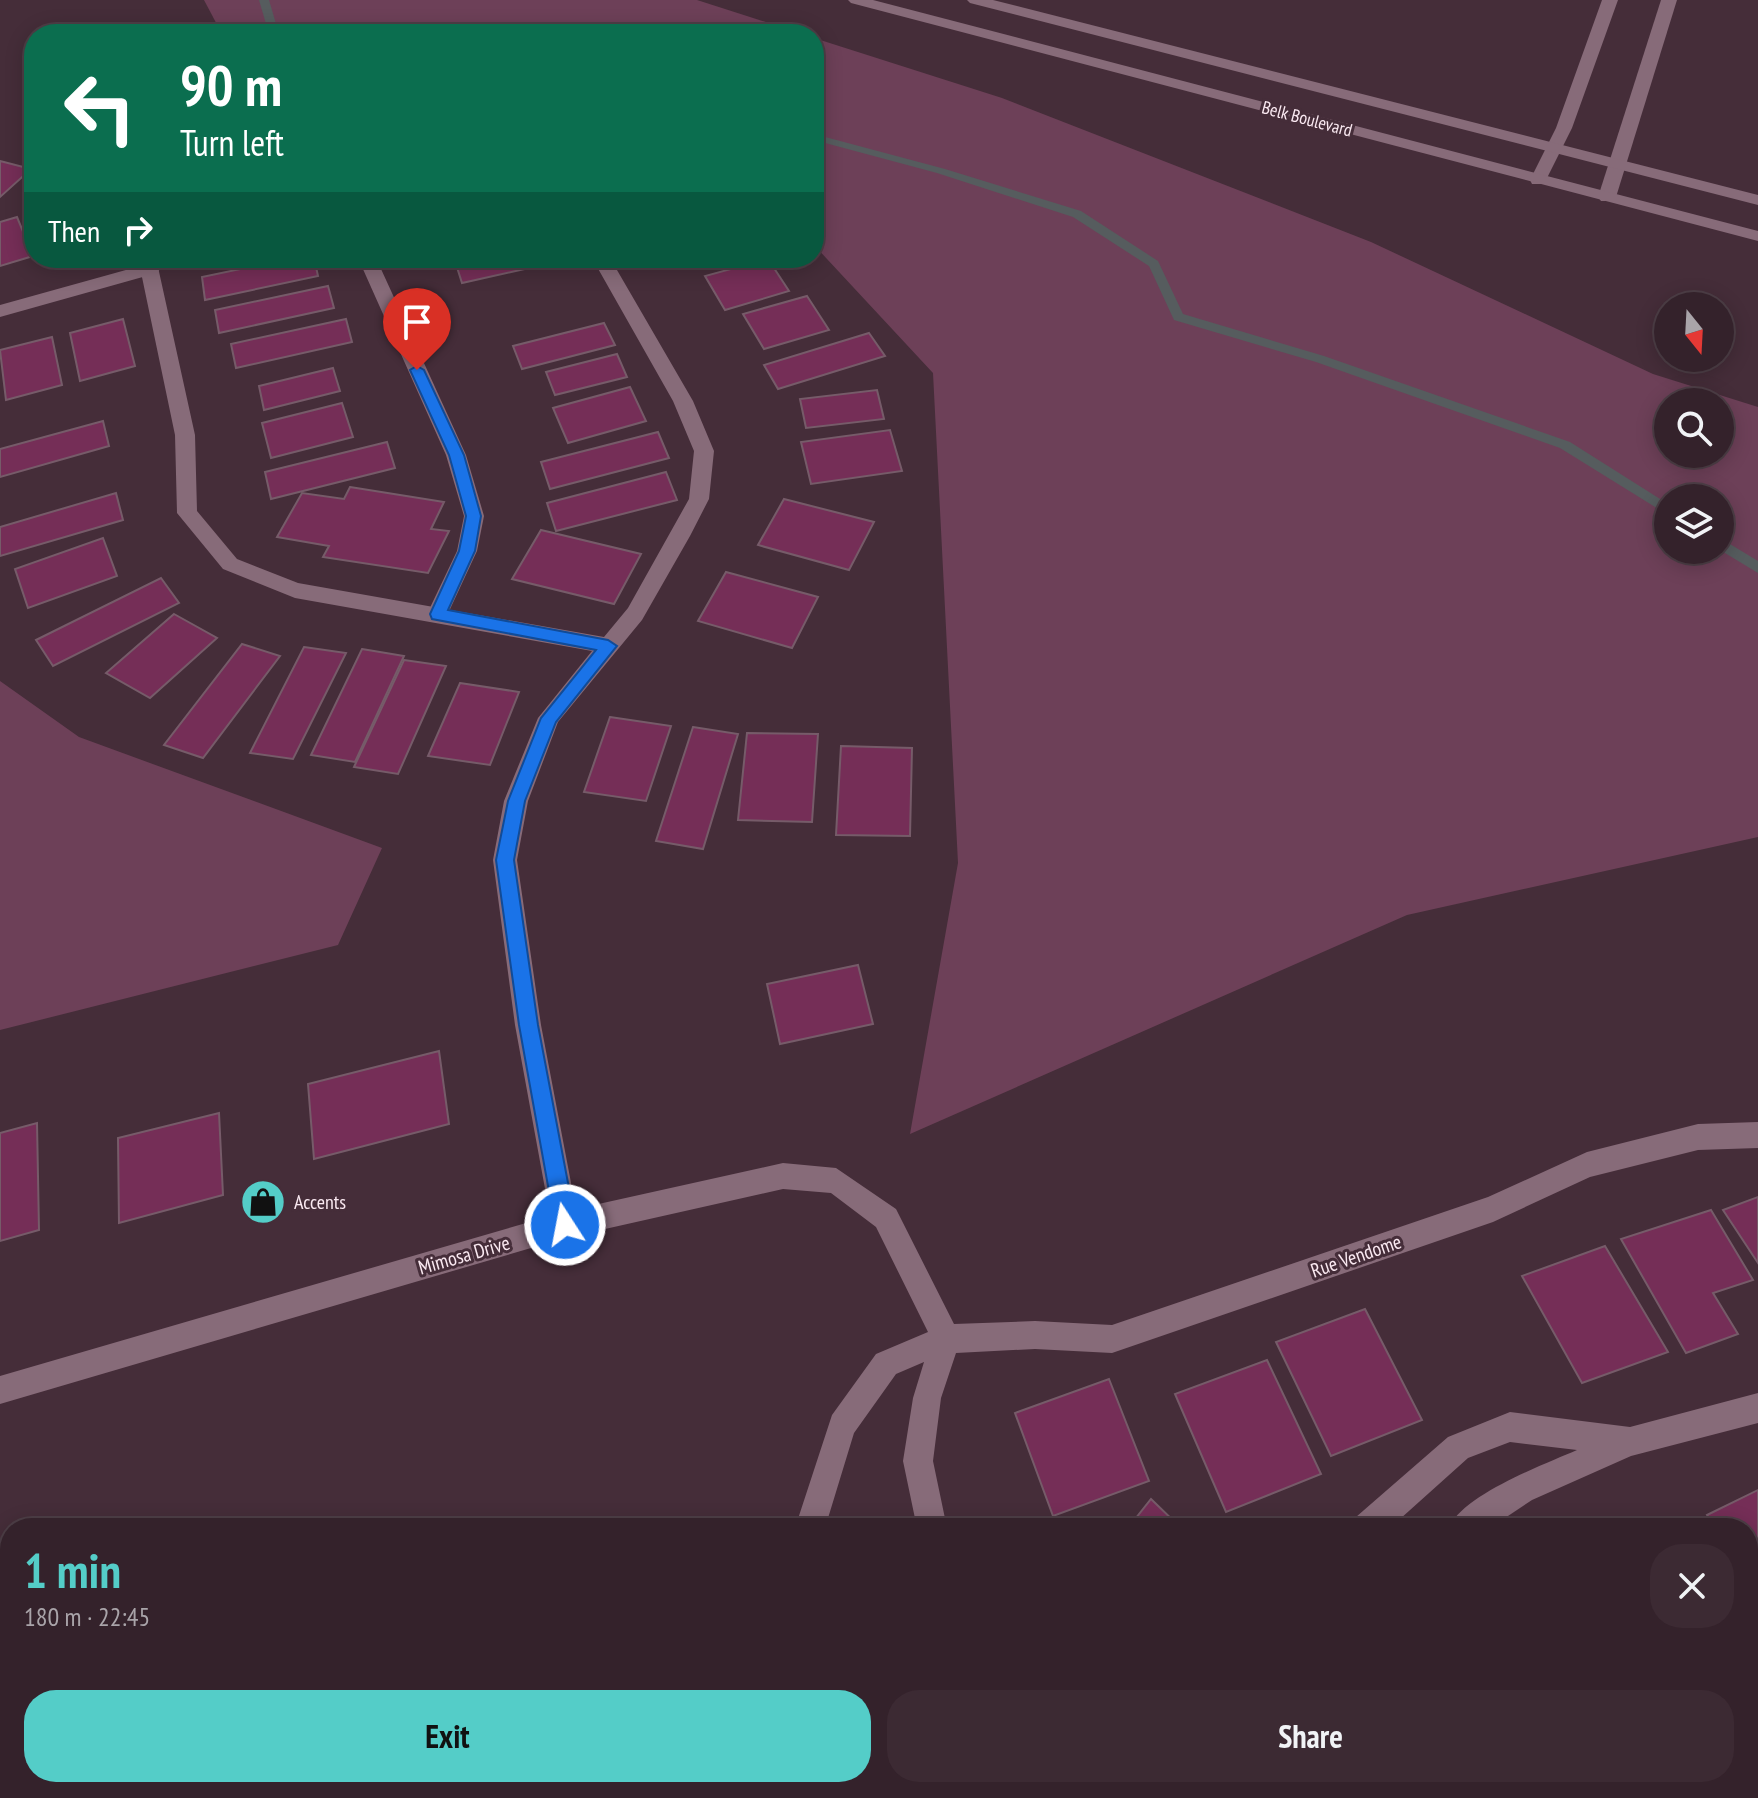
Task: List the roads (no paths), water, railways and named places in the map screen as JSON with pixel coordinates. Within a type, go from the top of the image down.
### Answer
[{"type":"street","name":"Belk Boulevard","points":[[856,0],[1758,236]]},
{"type":"street","name":"Belk Boulevard","points":[[975,0],[1758,200]]},
{"type":"street","points":[[1538,180],[1551,148],[1564,128],[1610,0]]},
{"type":"street","points":[[1607,197],[1669,0]]},
{"type":"street","points":[[0,311],[133,268]]},
{"type":"street","points":[[150,268],[185,435],[187,513],[230,564],[295,590],[608,646]]},
{"type":"street","points":[[372,268],[456,455],[474,516],[467,551],[438,614]]},
{"type":"street","points":[[565,1225],[528,1025],[505,860],[516,801],[549,718],[635,614],[699,499],[704,451],[683,401],[607,268]]},
{"type":"street","name":"Rue Vendome","points":[[946,1339],[1035,1335],[1112,1339],[1493,1209],[1587,1165],[1698,1137],[1758,1135]]},
{"type":"street","name":"Mimosa Drive","points":[[0,1390],[565,1225],[783,1176],[836,1181],[886,1218],[946,1339]]},
{"type":"street","points":[[813,1518],[842,1425],[886,1364],[946,1339]]},
{"type":"street","points":[[930,1518],[918,1461],[927,1398],[946,1339]]},
{"type":"street","points":[[1479,1518],[1521,1489],[1630,1442],[1758,1408]]},
{"type":"street","points":[[1378,1518],[1458,1447],[1510,1427],[1630,1442]]},
{"type":"waterway","points":[[264,0],[271,24]]},
{"type":"waterway","points":[[824,140],[941,171],[1077,214],[1154,264],[1178,317],[1320,359],[1565,445],[1654,501]]},
{"type":"waterway","points":[[1734,552],[1758,568]]},
{"type":"place","name":"Accents","points":[[263,1202]]}]
